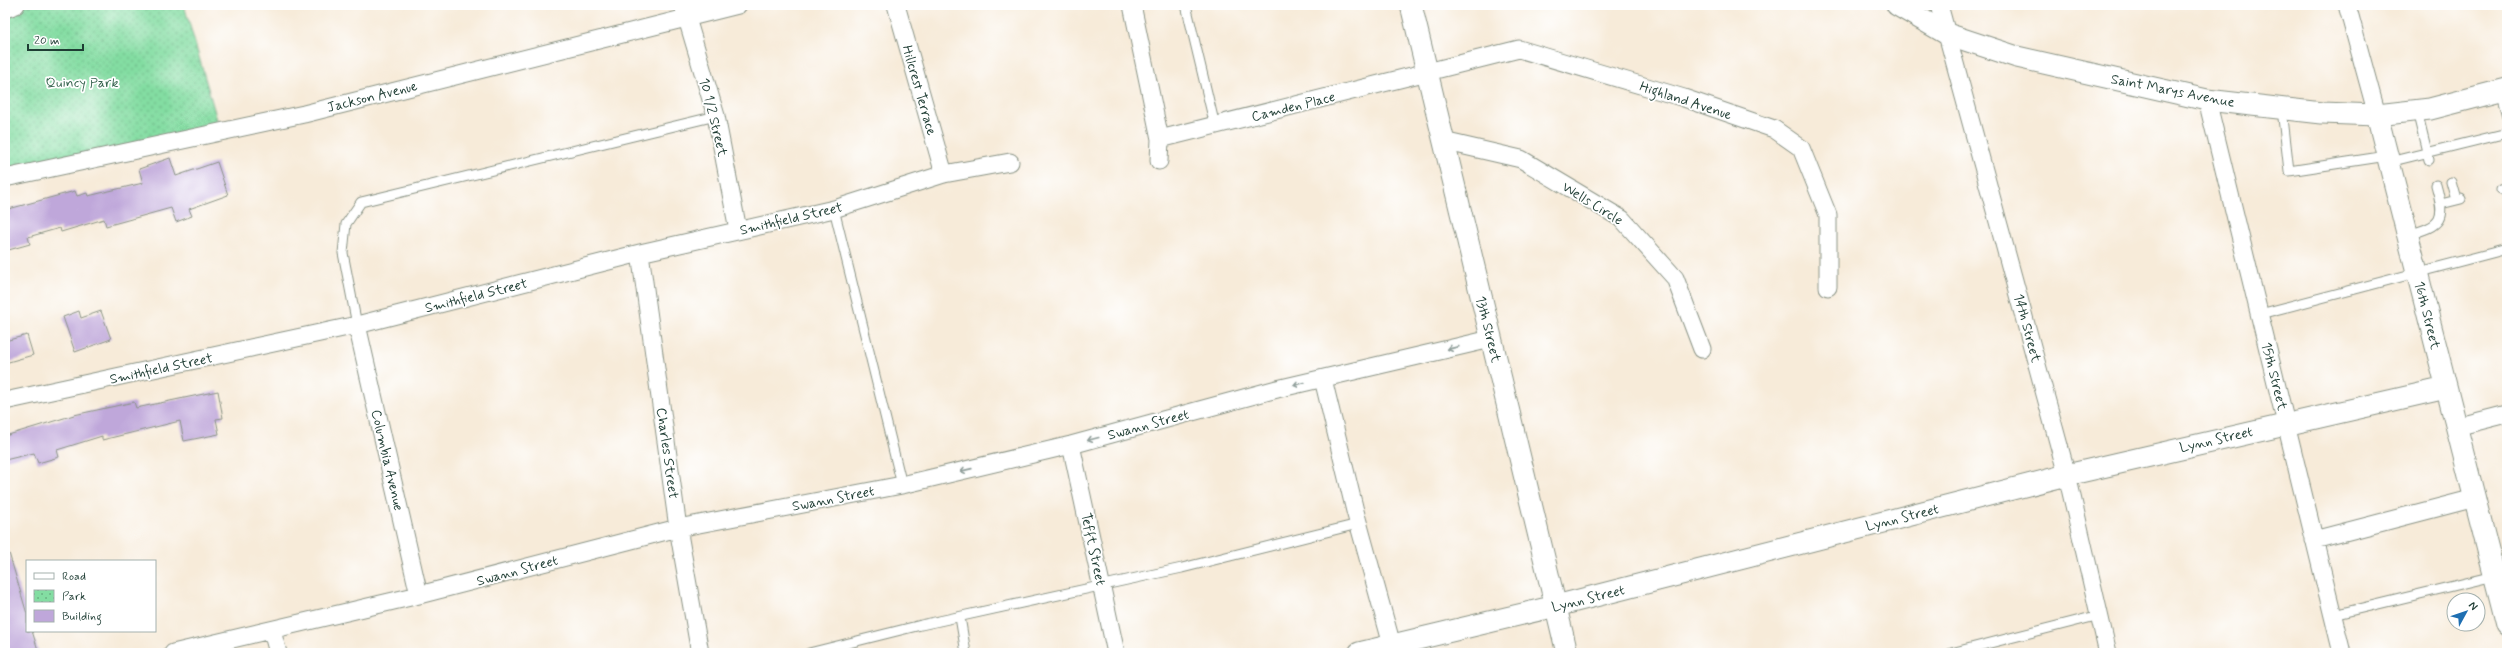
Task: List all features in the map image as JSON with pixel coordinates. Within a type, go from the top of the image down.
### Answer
[{"type":"street","points":[[5,10],[16,5]]},
{"type":"street","name":"Jackson Avenue","points":[[5,178],[304,114],[684,11],[738,5]]},
{"type":"street","name":"Hillcrest Terrace","points":[[896,5],[944,174]]},
{"type":"street","points":[[1132,5],[1160,139],[1159,161]]},
{"type":"street","name":"13th Street","points":[[1411,5],[1567,653]]},
{"type":"street","name":"Saint Marys Avenue","points":[[1897,5],[1947,34],[2017,56],[2207,100],[2322,113],[2377,115],[2417,111],[2504,90]]},
{"type":"street","name":"14th Street","points":[[1939,5],[2067,474],[2108,653]]},
{"type":"street","name":"16th Street","points":[[2347,5],[2377,115],[2475,498],[2501,575],[2507,625]]},
{"type":"street","name":"10 1/2 Street","points":[[684,11],[716,116],[738,230]]},
{"type":"street","name":"Highland Avenue","points":[[1427,73],[1518,49],[1684,98],[1774,129],[1801,148],[1828,215],[1828,286]]},
{"type":"street","name":"Camden Place","points":[[1160,139],[1427,73]]},
{"type":"street","name":"15th Street","points":[[2207,100],[2342,653]]},
{"type":"street","name":"Wells Circle","points":[[1443,141],[1521,160],[1622,219],[1675,278],[1702,349]]},
{"type":"street","name":"Smithfield Street","points":[[5,401],[357,325],[640,253],[834,209],[944,174],[1010,162]]},
{"type":"street","name":"Charles Street","points":[[640,253],[678,528],[700,653]]},
{"type":"street","name":"Columbia Avenue","points":[[357,325],[419,595]]},
{"type":"street","name":"Swann Street","points":[[174,653],[419,595],[678,528],[902,485],[1071,445],[1323,379],[1491,339]]},
{"type":"street","points":[[1323,379],[1358,524],[1392,645]]},
{"type":"street","name":"Lynn Street","points":[[1359,653],[1556,606],[2067,474],[2286,423],[2446,388]]},
{"type":"street","points":[[2456,427],[2507,414]]},
{"type":"street","name":"Tefft Street","points":[[1071,445],[1116,653]]},
{"type":"street","points":[[2314,540],[2475,498]]},
{"type":"street","points":[[272,631],[278,653]]},
{"type":"lane","points":[[1186,5],[1215,126]]},
{"type":"lane","points":[[2504,90],[2507,116]]},
{"type":"lane","points":[[2282,109],[2289,171],[2388,159],[2428,156],[2470,146],[2507,132]]},
{"type":"lane","points":[[2417,111],[2428,156]]},
{"type":"lane","points":[[357,325],[343,253],[346,224],[361,202],[716,116]]},
{"type":"lane","points":[[2441,204],[2459,200],[2451,182]]},
{"type":"lane","points":[[2408,236],[2433,228],[2440,219],[2441,204],[2436,185]]},
{"type":"lane","points":[[834,209],[902,485]]},
{"type":"lane","points":[[2260,314],[2507,249]]},
{"type":"lane","points":[[809,653],[960,617],[1182,568],[1358,524]]},
{"type":"lane","points":[[2333,615],[2501,575]]},
{"type":"lane","points":[[1951,653],[2100,615]]},
{"type":"lane","points":[[960,617],[966,653]]},
{"type":"green space","name":"Quincy Park","points":[[5,5],[184,5],[220,130],[5,178]]},
{"type":"building","points":[[170,158],[176,176],[217,162],[228,195],[189,209],[192,216],[176,222],[171,208],[106,226],[104,219],[61,232],[60,228],[28,237],[30,244],[5,251],[5,210],[75,191],[77,196],[87,193],[88,196],[143,183],[139,169]]},
{"type":"building","points":[[79,311],[81,318],[101,311],[111,339],[75,352],[63,317]]},
{"type":"building","points":[[27,335],[33,355],[5,363],[5,341]]},
{"type":"building","points":[[218,391],[223,418],[216,419],[219,434],[184,441],[180,421],[102,440],[102,436],[57,450],[59,457],[38,463],[34,453],[5,460],[5,436],[74,415],[134,402],[136,408]]},
{"type":"building","points":[[5,553],[9,553],[26,611],[26,632],[32,632],[39,653],[7,653],[5,645]]}]
